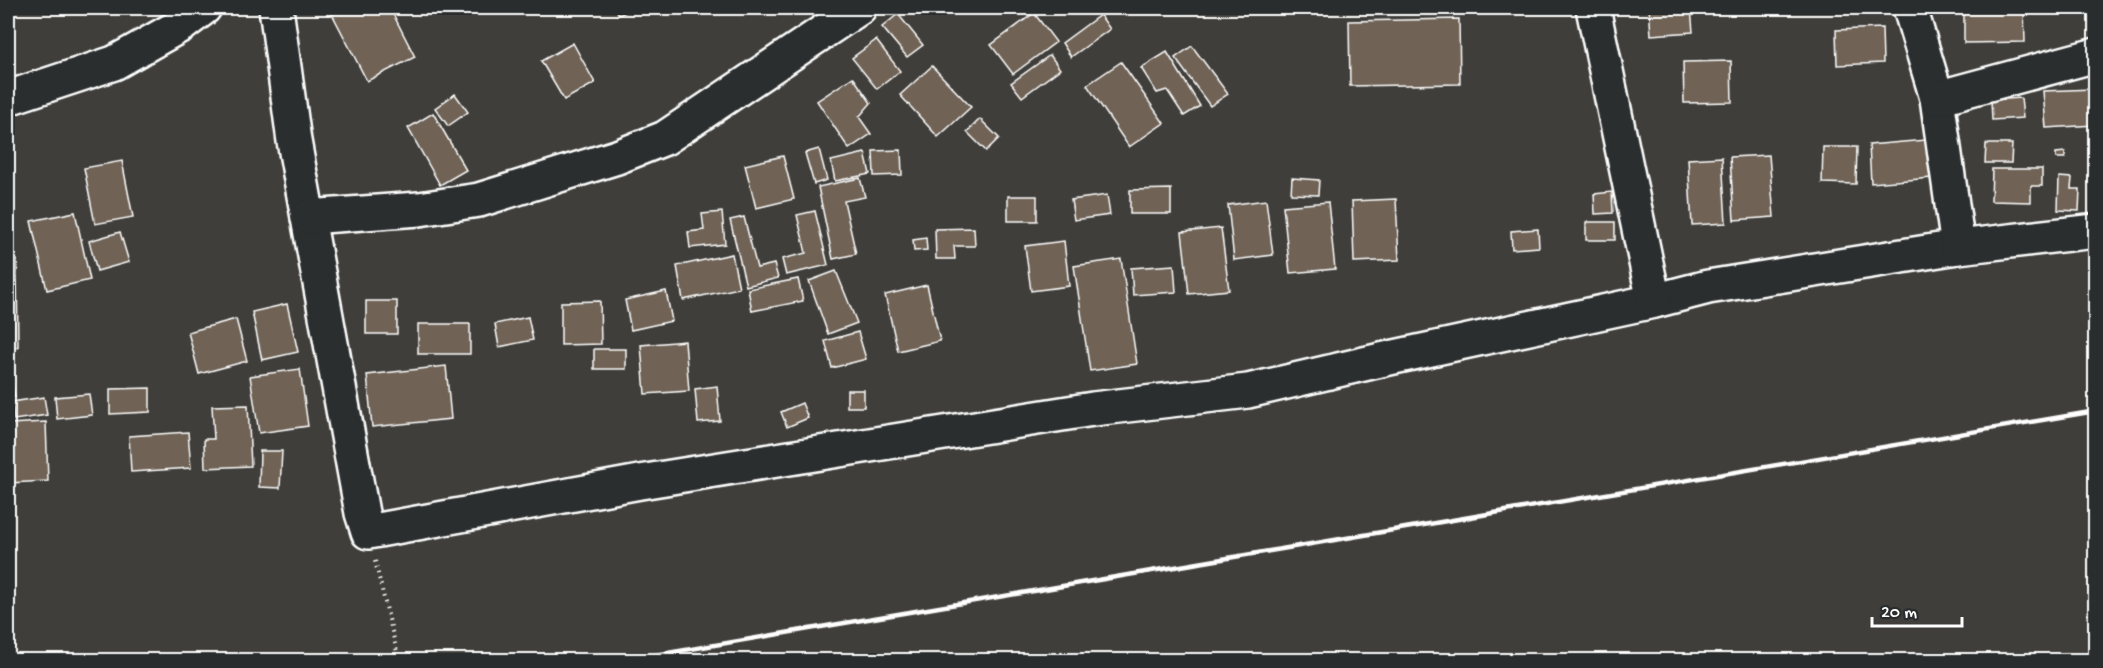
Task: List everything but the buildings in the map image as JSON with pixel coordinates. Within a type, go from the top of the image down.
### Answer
[{"type":"street","points":[[8,98],[114,63],[183,24],[204,8]]},
{"type":"street","points":[[276,8],[294,141],[362,513],[368,532],[640,482],[1093,409],[1248,391],[1708,287],[1958,247],[2096,231]]},
{"type":"street","points":[[308,217],[419,209],[479,200],[617,157],[665,138],[859,8]]},
{"type":"street","points":[[1593,8],[1654,301]]},
{"type":"street","points":[[1910,8],[1938,98],[1958,247]]},
{"type":"street","points":[[1938,98],[2096,56]]},
{"type":"path","points":[[368,532],[399,660]]},
{"type":"railway","points":[[626,660],[2096,411]]}]
